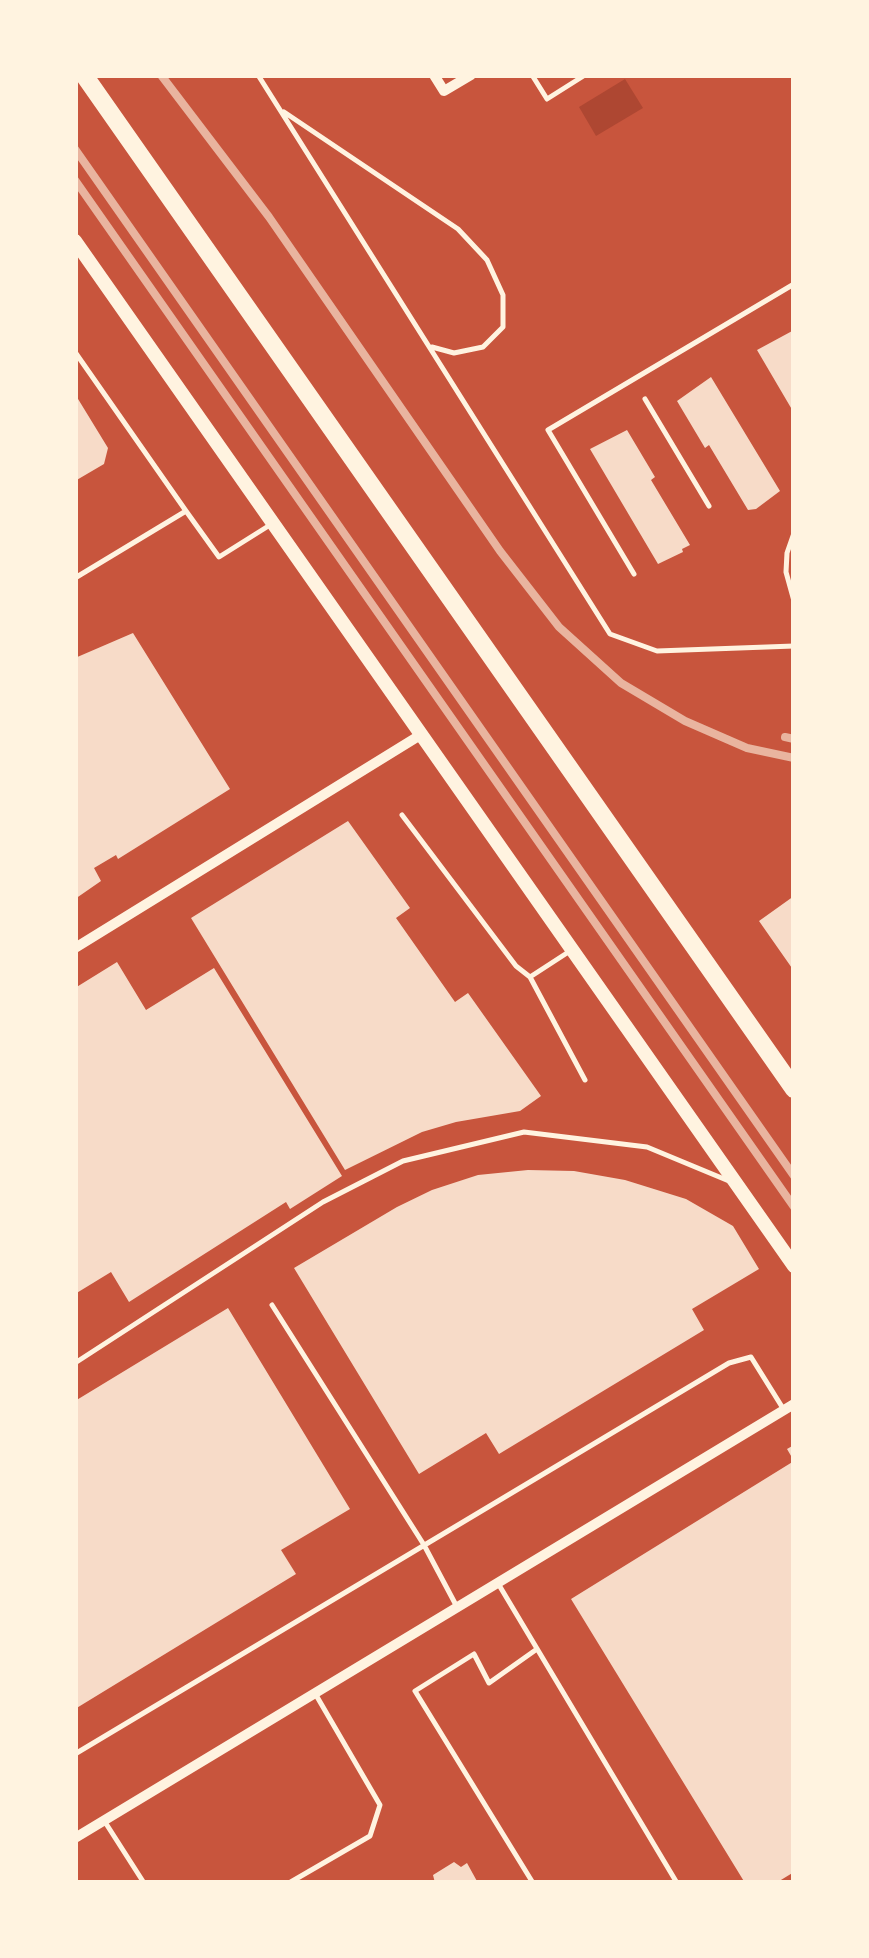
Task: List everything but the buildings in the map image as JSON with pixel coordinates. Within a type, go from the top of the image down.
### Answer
[{"type":"main road","points":[[84,75],[794,1089]]},
{"type":"street","points":[[434,75],[444,91],[471,75]]},
{"type":"street","points":[[75,240],[794,1266]]},
{"type":"street","points":[[75,948],[422,734]]},
{"type":"street","points":[[75,1837],[789,1407]]},
{"type":"lane","points":[[258,75],[610,634],[657,652],[794,646]]},
{"type":"lane","points":[[532,75],[547,99],[586,75]]},
{"type":"lane","points":[[279,108],[458,229],[486,260],[503,295],[503,327],[483,347],[454,353],[429,346]]},
{"type":"lane","points":[[634,574],[548,430],[794,284]]},
{"type":"lane","points":[[75,352],[219,558],[273,522]]},
{"type":"lane","points":[[75,578],[186,511]]},
{"type":"lane","points":[[794,533],[786,572],[794,601]]},
{"type":"lane","points":[[402,815],[516,966],[530,978],[585,1080]]},
{"type":"lane","points":[[530,978],[572,949]]},
{"type":"lane","points":[[75,1362],[323,1202],[403,1162],[524,1132],[646,1147],[738,1185]]},
{"type":"lane","points":[[272,1305],[424,1545],[457,1607]]},
{"type":"lane","points":[[75,1754],[729,1363],[751,1357],[789,1407]]},
{"type":"lane","points":[[497,1582],[677,1883]]},
{"type":"lane","points":[[532,1883],[415,1691],[474,1654],[489,1682],[537,1649]]},
{"type":"lane","points":[[289,1883],[370,1836],[380,1806],[314,1693]]},
{"type":"lane","points":[[104,1820],[144,1883]]},
{"type":"path","points":[[646,399],[710,506]]},
{"type":"shaded area","points":[[625,79],[643,108],[596,136],[579,107]]},
{"type":"railway","points":[[161,75],[269,217],[500,551],[559,627],[621,683],[685,721],[747,748],[794,758]]},
{"type":"railway","points":[[75,149],[794,1176]]},
{"type":"railway","points":[[75,180],[794,1207]]},
{"type":"railway","points":[[785,737],[794,739]]}]
